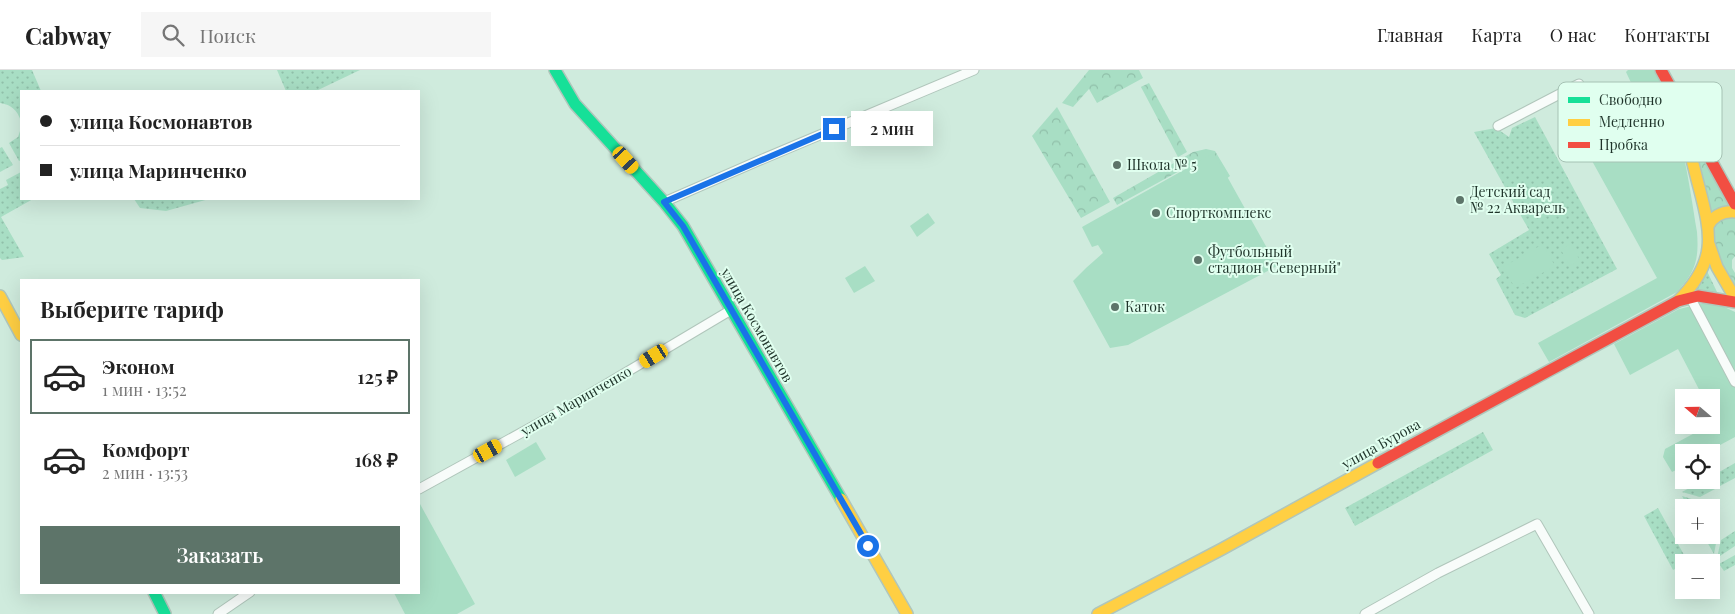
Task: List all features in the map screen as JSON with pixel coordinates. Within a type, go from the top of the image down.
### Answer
[{"type":"main road","name":"улица Космонавтов","points":[[555,70],[575,104],[664,202],[683,226],[907,614]]},
{"type":"main road","points":[[1661,70],[1667,82]]},
{"type":"main road","points":[[1671,70],[1678,82]]},
{"type":"main road","points":[[1692,162],[1708,226],[1709,244],[1717,267],[1735,298]]},
{"type":"main road","points":[[1712,162],[1735,204]]},
{"type":"main road","points":[[1721,162],[1735,187]]},
{"type":"main road","points":[[1708,226],[1711,220],[1721,213],[1735,212]]},
{"type":"main road","points":[[1678,301],[1692,287],[1698,276],[1709,244]]},
{"type":"main road","points":[[0,296],[20,333]]},
{"type":"main road","points":[[1678,301],[1690,297],[1708,296],[1735,302]]},
{"type":"main road","name":"улица Бурова","points":[[1098,614],[1222,549],[1678,301]]},
{"type":"main road","points":[[155,594],[165,614]]},
{"type":"street","points":[[664,202],[768,156],[974,70]]},
{"type":"street","points":[[1498,126],[1558,95]]},
{"type":"street","points":[[1690,297],[1735,382]]},
{"type":"street","name":"улица Маринченко","points":[[420,489],[568,407],[731,310]]},
{"type":"street","points":[[1365,614],[1438,573],[1537,524],[1589,614]]},
{"type":"street","points":[[218,614],[247,594]]},
{"type":"green space","points":[[0,70],[32,70],[41,90],[20,90],[20,119],[18,114],[8,105],[0,103]]},
{"type":"green space","points":[[277,70],[360,70],[318,90],[286,90]]},
{"type":"green space","points":[[1089,70],[1139,70],[1143,78],[1097,103],[1089,89],[1073,107],[1062,103]]},
{"type":"green space","points":[[1628,70],[1654,70],[1660,82],[1631,82],[1626,72]]},
{"type":"green space","points":[[1149,83],[1187,152],[1178,157],[1141,87]]},
{"type":"green space","points":[[1057,107],[1110,202],[1081,218],[1032,136]]},
{"type":"green space","points":[[1535,117],[1617,269],[1525,318],[1515,315],[1496,279],[1501,275],[1489,254],[1529,230],[1474,132],[1496,128],[1509,137],[1512,128]]},
{"type":"green space","points":[[20,131],[19,161],[9,143],[18,137]]},
{"type":"green space","points":[[2,147],[13,165],[0,172],[0,148]]},
{"type":"green space","points":[[1206,149],[1215,151],[1230,176],[1216,187],[1193,171],[1185,168],[1117,205],[1113,198],[1193,152]]},
{"type":"green space","points":[[1214,153],[1277,266],[1128,345],[1110,348],[1073,281],[1103,253],[1098,245],[1092,247],[1082,227]]},
{"type":"green space","points":[[1593,162],[1685,162],[1697,232],[1697,257],[1688,278],[1677,292],[1549,362],[1538,343],[1657,278]]},
{"type":"green space","points":[[1697,162],[1707,162],[1733,207],[1710,214]]},
{"type":"green space","points":[[20,173],[20,200],[31,200],[1,217],[24,257],[2,260],[0,258],[0,189],[8,185],[6,180]]},
{"type":"green space","points":[[135,200],[205,200],[166,211],[140,208]]},
{"type":"green space","points":[[928,213],[935,223],[917,237],[910,226]]},
{"type":"green space","points":[[1729,217],[1735,219],[1735,256],[1732,260],[1732,268],[1735,273],[1735,290],[1719,261],[1713,238],[1714,229],[1719,221]]},
{"type":"green space","points":[[1543,244],[1555,266],[1515,288],[1503,267]]},
{"type":"green space","points":[[1570,244],[1580,260],[1570,266],[1561,250]]},
{"type":"green space","points":[[865,266],[875,281],[854,293],[845,278]]},
{"type":"green space","points":[[1706,269],[1718,294],[1694,292]]},
{"type":"green space","points":[[1700,304],[1718,304],[1735,312],[1735,437],[1720,445],[1675,444],[1675,470],[1672,472],[1663,457],[1665,449],[1693,434],[1720,434],[1720,389],[1699,389],[1678,349],[1630,375],[1614,344],[1679,309]]},
{"type":"green space","points":[[1483,432],[1493,450],[1355,526],[1345,508]]},
{"type":"green space","points":[[536,442],[546,459],[515,477],[506,460]]},
{"type":"green space","points":[[1735,463],[1735,478],[1720,486],[1720,472]]},
{"type":"green space","points":[[1688,489],[1715,489],[1700,497],[1682,492]]},
{"type":"green space","points":[[420,504],[475,604],[457,614],[405,614],[395,594],[420,594]]},
{"type":"green space","points":[[1658,508],[1675,539],[1675,544],[1678,544],[1684,554],[1675,554],[1675,569],[1673,570],[1644,516]]},
{"type":"green space","points":[[1735,531],[1735,546],[1720,556],[1718,554],[1721,540]]},
{"type":"green space","points":[[1708,544],[1716,544],[1714,554]]},
{"type":"green space","points":[[1735,555],[1735,565],[1724,571],[1720,563]]},
{"type":"traffic: fast","points":[[555,70],[575,104],[664,202],[683,226],[841,499]]},
{"type":"traffic: fast","points":[[155,594],[165,614]]},
{"type":"traffic: slow","points":[[1678,301],[1700,274],[1708,248],[1707,220],[1692,162]]},
{"type":"traffic: slow","points":[[1708,226],[1719,214],[1735,212]]},
{"type":"traffic: slow","points":[[1709,244],[1717,267],[1735,298]]},
{"type":"traffic: slow","points":[[0,296],[20,333]]},
{"type":"traffic: slow","points":[[1098,614],[1222,549],[1378,463]]},
{"type":"traffic: slow","points":[[841,499],[907,614]]},
{"type":"traffic: jam","points":[[1661,70],[1668,82]]},
{"type":"traffic: jam","points":[[1712,162],[1735,204]]},
{"type":"traffic: jam","points":[[1378,463],[1678,301],[1698,296],[1735,302]]},
{"type":"place","name":"Школа № 5","points":[[1117,165]]},
{"type":"place","name":"Детский сад № 22 Акварель","points":[[1460,200]]},
{"type":"place","name":"Спорткомплекс","points":[[1156,213]]},
{"type":"place","name":"Футбольный стадион \"Северный\"","points":[[1198,260]]},
{"type":"place","name":"Каток","points":[[1115,307]]},
{"type":"route","points":[[834,129],[664,202],[683,226],[868,546]]}]
